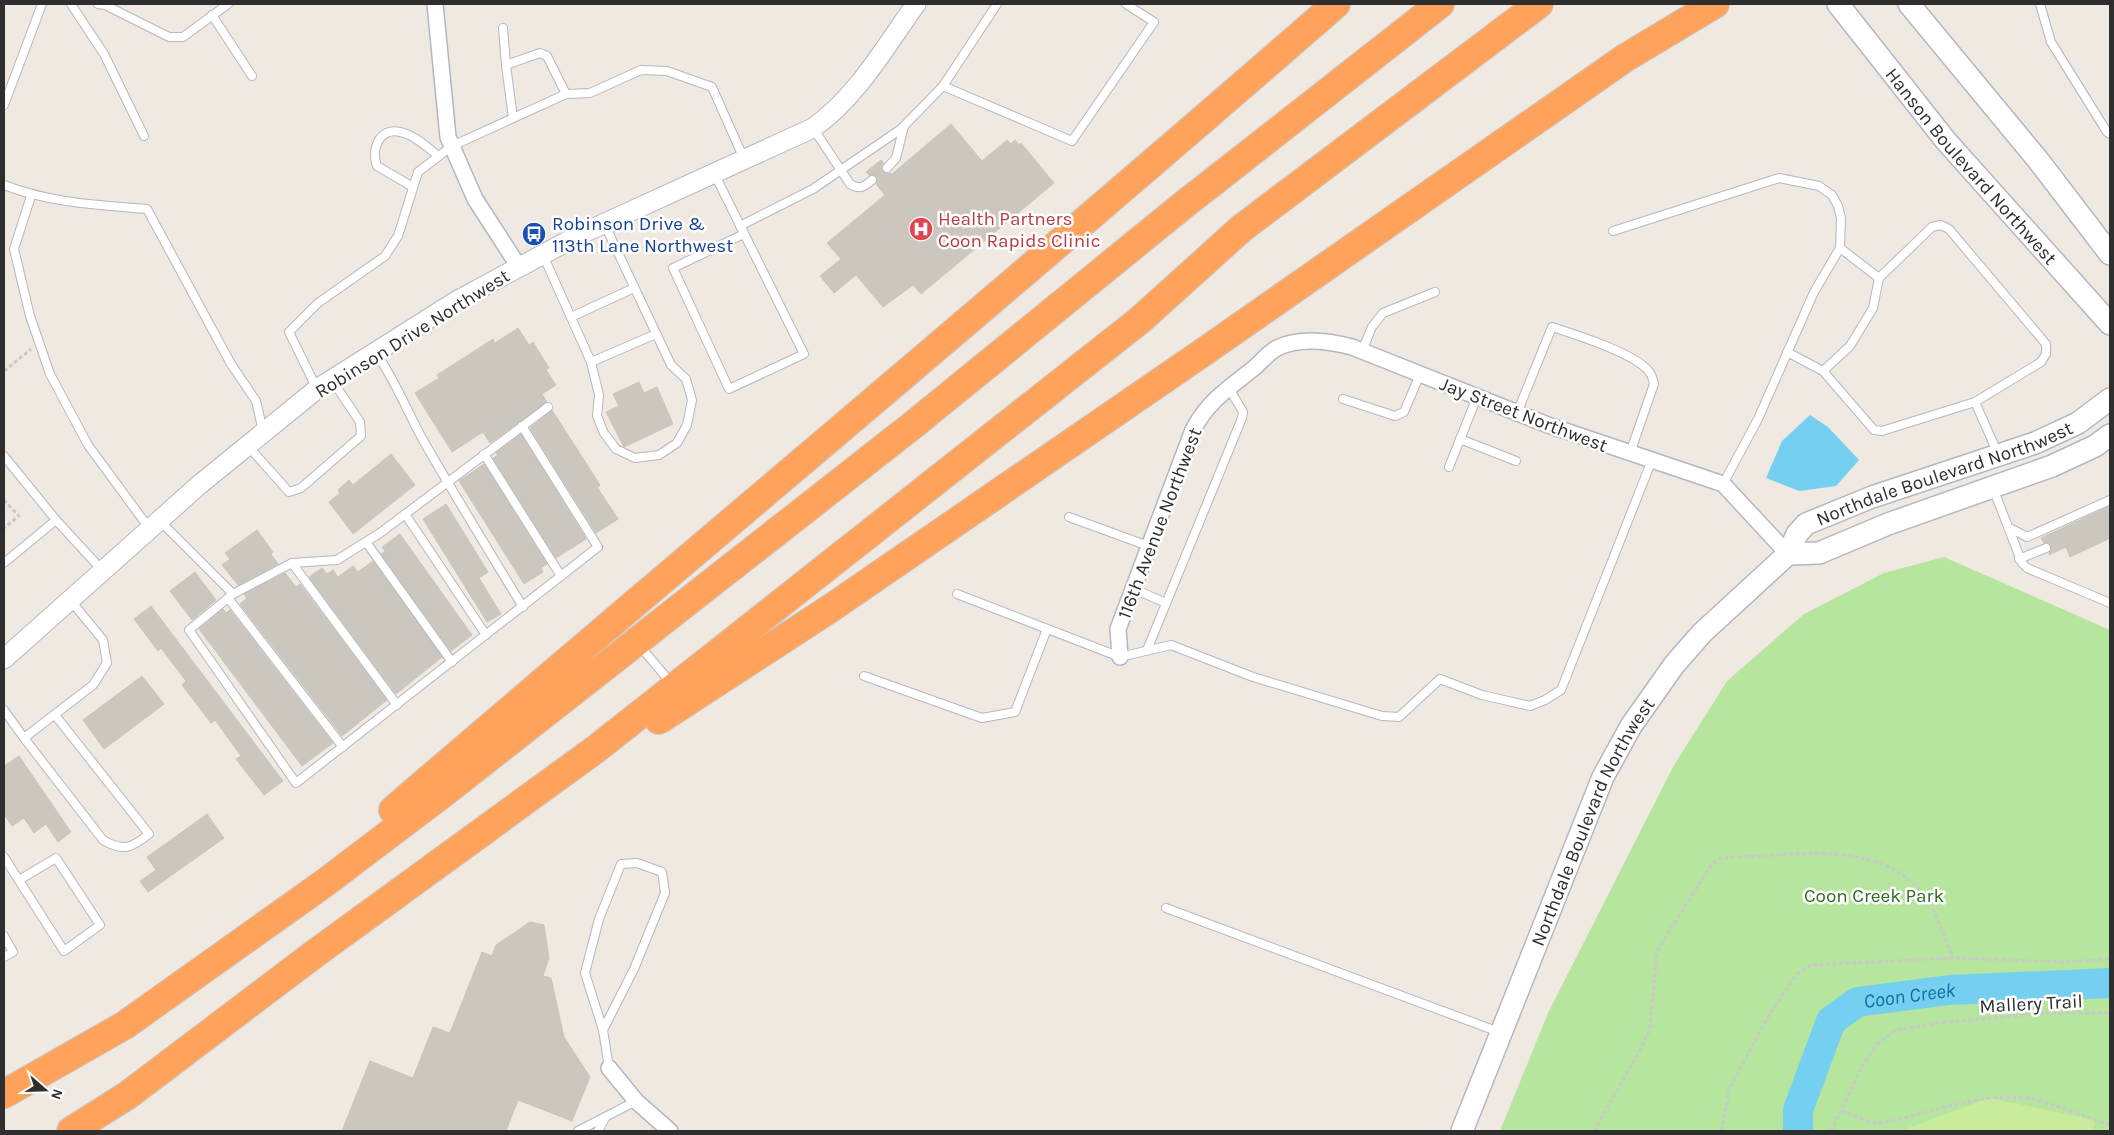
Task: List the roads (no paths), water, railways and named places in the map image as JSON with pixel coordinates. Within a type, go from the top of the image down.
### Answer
[{"type":"highway","points":[[125,1025],[380,822],[680,563],[1191,130],[1336,4]]},
{"type":"highway","points":[[4,1094],[125,1025],[334,876],[913,424],[1181,207],[1440,4]]},
{"type":"highway","points":[[71,1131],[128,1095],[596,749],[1140,320],[1242,228],[1539,4]]},
{"type":"highway","points":[[1625,58],[1668,17],[1675,4]]},
{"type":"highway","points":[[446,859],[831,608],[1213,346],[1625,58],[1716,4]]},
{"type":"main road","name":"Hanson Boulevard Northwest","points":[[1838,4],[1946,141],[2110,324]]},
{"type":"main road","points":[[1909,4],[2038,160],[2110,254]]},
{"type":"main road","name":"Northdale Boulevard Northwest","points":[[1462,1131],[1603,777],[1631,726],[1674,665],[1702,633],[1788,554],[1797,534],[1806,524],[1836,510],[1998,456],[2057,434],[2078,423],[2110,399]]},
{"type":"main road","name":"Northdale Boulevard Northwest","points":[[1788,554],[1819,553],[1888,524],[2074,457],[2110,435]]},
{"type":"street","points":[[435,4],[448,137],[474,199],[519,267]]},
{"type":"street","name":"Robinson Drive Northwest","points":[[4,659],[155,525],[248,446],[324,385],[458,300],[543,254],[604,223],[813,128],[824,120],[856,88],[916,4]]},
{"type":"street","name":"Jay Street Northwest","points":[[1242,377],[1277,348],[1285,346],[1326,340],[1362,351],[1517,413],[1723,484],[1788,554]]},
{"type":"street","name":"116th Avenue Northwest","points":[[1120,657],[1118,629],[1151,547],[1194,430],[1202,412],[1242,377]]},
{"type":"street","points":[[609,1068],[636,1101],[670,1131]]},
{"type":"lane","points":[[4,105],[42,4]]},
{"type":"lane","points":[[72,4],[104,54],[144,136]]},
{"type":"lane","points":[[98,4],[105,5],[169,37],[183,36],[228,4]]},
{"type":"lane","points":[[740,226],[813,189],[904,126],[943,86],[997,4]]},
{"type":"lane","points":[[943,86],[1072,140],[1154,22],[1126,4]]},
{"type":"lane","points":[[2040,4],[2051,42],[2110,134]]},
{"type":"lane","points":[[212,15],[252,76]]},
{"type":"lane","points":[[503,28],[513,118]]},
{"type":"lane","points":[[506,66],[540,53],[547,56],[566,94]]},
{"type":"lane","points":[[248,446],[289,492],[301,488],[361,436],[360,422],[324,385],[289,332],[318,303],[385,256],[398,236],[418,172],[452,146],[566,94],[590,92],[641,70],[668,71],[712,88],[744,159]]},
{"type":"lane","points":[[887,168],[896,158],[904,126]]},
{"type":"lane","points":[[813,128],[850,184],[857,188],[863,187],[872,180]]},
{"type":"lane","points":[[413,187],[377,166],[373,155],[376,142],[387,133],[402,132],[417,139],[437,156]]},
{"type":"lane","points":[[714,173],[804,354],[729,389],[673,268],[744,234]]},
{"type":"lane","points":[[1613,231],[1778,178],[1818,186],[1832,195],[1838,206],[1841,218],[1840,248],[1814,292],[1758,419],[1723,484]]},
{"type":"lane","points":[[4,185],[32,196],[88,205],[147,209],[231,364],[256,401],[264,433]]},
{"type":"lane","points":[[32,196],[14,249],[39,343],[50,374],[88,445],[155,525],[230,596],[343,747]]},
{"type":"lane","points":[[543,254],[591,362],[599,395],[597,416],[604,433],[616,449],[635,458],[658,456],[677,443],[688,424],[692,400],[686,379],[671,364],[604,223]]},
{"type":"lane","points":[[1787,352],[1823,371],[1874,430],[1882,431],[1975,402],[2041,362],[2046,354],[2046,344],[1949,229],[1941,225],[1932,227],[1880,278],[1873,308],[1850,346],[1823,371]]},
{"type":"lane","points":[[1840,248],[1880,278]]},
{"type":"lane","points":[[571,317],[634,288]]},
{"type":"lane","points":[[1362,351],[1372,327],[1382,313],[1436,292]]},
{"type":"lane","points":[[1517,413],[1552,327],[1595,342],[1636,361],[1650,372],[1654,384],[1630,453]]},
{"type":"lane","points":[[591,362],[656,334]]},
{"type":"lane","points":[[375,352],[386,368],[410,416],[447,481],[523,607]]},
{"type":"lane","points":[[1343,399],[1395,416],[1404,412],[1420,374]]},
{"type":"lane","points":[[1147,650],[1242,418],[1243,412],[1229,388]]},
{"type":"lane","points":[[1449,467],[1477,397]]},
{"type":"lane","points":[[1975,402],[1998,456]]},
{"type":"lane","points":[[522,426],[598,547],[296,783],[189,630],[230,596],[292,563],[337,560],[366,542],[405,514],[447,481],[484,454],[522,426],[548,407]]},
{"type":"lane","points":[[1460,439],[1516,461]]},
{"type":"lane","points":[[484,454],[561,576]]},
{"type":"lane","points":[[4,456],[56,520],[104,572]]},
{"type":"lane","points":[[957,594],[1120,657],[1171,645],[1253,677],[1382,716],[1399,717],[1440,678],[1482,695],[1530,706],[1545,700],[1561,690],[1652,460]]},
{"type":"lane","points":[[1993,487],[2020,559],[2028,568],[2110,603]]},
{"type":"lane","points":[[2027,537],[2110,500]]},
{"type":"lane","points":[[405,514],[486,635]]},
{"type":"lane","points":[[1069,517],[1151,547]]},
{"type":"lane","points":[[4,563],[56,520]]},
{"type":"lane","points":[[2008,527],[2027,537],[2033,553]]},
{"type":"lane","points":[[366,542],[452,662]]},
{"type":"lane","points":[[2020,559],[2046,548]]},
{"type":"lane","points":[[292,563],[397,705]]},
{"type":"lane","points":[[1134,589],[1166,603]]},
{"type":"lane","points":[[24,738],[93,685],[107,663],[103,640],[70,601]]},
{"type":"lane","points":[[864,676],[982,718],[1014,712],[1047,628]]},
{"type":"lane","points":[[637,641],[674,688]]},
{"type":"lane","points":[[4,710],[103,840],[116,847],[129,847],[149,834],[55,715]]},
{"type":"lane","points":[[4,857],[64,951],[100,925],[56,858],[19,880]]},
{"type":"lane","points":[[603,1030],[634,969],[665,892],[662,872],[638,863],[621,864],[599,919],[585,973],[603,1030],[609,1068]]},
{"type":"lane","points":[[1166,908],[1501,1033]]},
{"type":"lane","points":[[4,936],[13,952],[4,957]]},
{"type":"lane","points":[[578,1131],[636,1101]]},
{"type":"lane","points":[[598,1131],[606,1116]]},
{"type":"water","points":[[1810,415],[1828,427],[1859,460],[1836,486],[1799,491],[1766,478],[1782,441]]},
{"type":"waterway","name":"Coon Creek","points":[[1798,1131],[1798,1110],[1831,1021],[1857,1002],[1949,990],[2110,983]]},
{"type":"place","name":"Health Partners Coon Rapids Clinic","points":[[921,229]]},
{"type":"place","name":"Robinson Drive & 113th Lane Northwest","points":[[534,234]]},
{"type":"park label","name":"Coon Creek Park","points":[[1874,895]]}]
